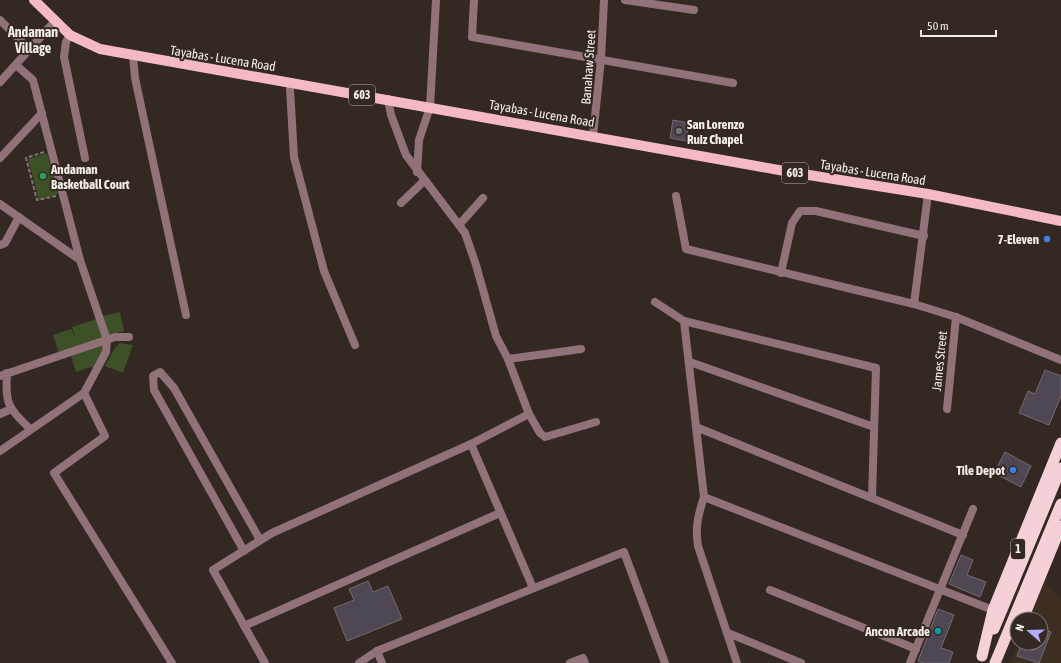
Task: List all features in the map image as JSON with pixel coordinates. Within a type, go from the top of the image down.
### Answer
[{"type":"highway","name":"1","points":[[981,660],[993,610],[1061,443]]},
{"type":"highway","name":"1","points":[[981,660],[1061,468]]},
{"type":"highway","name":"1","points":[[996,662],[1061,504]]},
{"type":"highway","points":[[1025,611],[1061,526]]},
{"type":"highway","name":"1","points":[[996,662],[1009,641]]},
{"type":"main road","name":"Tayabas - Lucena Road","points":[[34,0],[70,35],[100,49],[133,56],[388,99],[790,172],[928,194],[1061,221]]},
{"type":"street","points":[[417,172],[419,140],[430,107],[436,0]]},
{"type":"street","points":[[474,0],[472,37],[733,83]]},
{"type":"street","name":"Banahaw Street","points":[[593,136],[601,59],[604,0]]},
{"type":"street","points":[[625,0],[694,10]]},
{"type":"street","points":[[0,20],[30,50]]},
{"type":"street","points":[[0,82],[55,22]]},
{"type":"street","points":[[70,35],[66,42],[64,57],[85,158]]},
{"type":"street","points":[[133,56],[135,78],[186,315]]},
{"type":"street","points":[[0,451],[84,393],[106,352],[107,340],[80,260],[33,80],[16,65]]},
{"type":"street","points":[[291,82],[290,89],[294,157],[324,271],[355,344]]},
{"type":"street","points":[[388,99],[391,115],[406,155],[417,172],[465,233],[476,265],[496,336],[508,359],[529,414],[540,433],[545,436],[596,422]]},
{"type":"street","points":[[0,158],[42,113]]},
{"type":"street","points":[[401,203],[424,181]]},
{"type":"street","points":[[914,304],[924,236],[928,194]]},
{"type":"street","points":[[676,196],[686,249],[914,304],[956,317],[1061,360]]},
{"type":"street","points":[[459,225],[483,198]]},
{"type":"street","points":[[0,204],[80,260]]},
{"type":"street","points":[[781,273],[792,223],[800,211],[816,211],[924,236]]},
{"type":"street","points":[[0,245],[5,243],[19,217]]},
{"type":"street","points":[[655,302],[684,321],[876,368],[872,498]]},
{"type":"street","name":"James Street","points":[[947,408],[956,317]]},
{"type":"street","points":[[684,321],[690,362],[704,497],[697,518],[695,532],[698,546],[737,663]]},
{"type":"street","points":[[30,429],[11,409],[6,395],[4,374],[115,337],[129,338]]},
{"type":"street","points":[[508,359],[581,349]]},
{"type":"street","points":[[690,362],[874,427]]},
{"type":"street","points":[[244,551],[154,390],[153,376],[160,372],[174,388],[260,540]]},
{"type":"street","points":[[84,393],[105,436],[54,473],[172,663]]},
{"type":"street","points":[[0,414],[11,409]]},
{"type":"street","points":[[265,663],[213,570],[272,533],[471,444],[529,414]]},
{"type":"street","points":[[696,427],[962,535]]},
{"type":"street","points":[[471,444],[533,588]]},
{"type":"street","points":[[704,497],[993,610]]},
{"type":"street","points":[[910,663],[973,509]]},
{"type":"street","points":[[244,626],[500,513]]},
{"type":"street","points":[[359,663],[377,651],[624,552],[665,663]]},
{"type":"street","points":[[770,590],[916,649]]},
{"type":"street","points":[[728,633],[801,663]]},
{"type":"street","points":[[377,651],[382,663]]},
{"type":"street","points":[[570,663],[583,658],[585,663]]},
{"type":"path","points":[[52,150],[26,158],[38,200],[63,195]]},
{"type":"shaded area","points":[[1045,582],[1061,600],[1061,663],[1010,663],[1015,651],[1049,651],[1049,611],[1032,611]]},
{"type":"green space","name":"Andaman Basketball Court","points":[[47,153],[58,194],[39,200],[28,159]]},
{"type":"green space","points":[[120,312],[124,331],[107,335],[102,316]]},
{"type":"green space","points":[[96,319],[103,340],[59,354],[53,335],[71,329],[75,337],[72,327]]},
{"type":"green space","points":[[105,341],[104,352],[95,368],[91,367],[76,372],[71,356]]},
{"type":"green space","points":[[120,343],[133,345],[123,373],[105,366],[114,349]]},
{"type":"building","name":"San Lorenzo Ruiz Chapel","points":[[673,120],[689,123],[686,141],[670,138]]},
{"type":"building","points":[[1045,370],[1061,376],[1061,396],[1049,425],[1019,413],[1028,391],[1035,394]]},
{"type":"building","name":"Tile Depot","points":[[1005,452],[1031,466],[1021,487],[994,473]]},
{"type":"building","points":[[961,555],[973,560],[967,575],[986,582],[980,597],[949,584]]},
{"type":"building","points":[[368,581],[373,592],[388,586],[402,619],[347,641],[334,608],[354,600],[349,589]]},
{"type":"building","name":"Ancon Arcade","points":[[938,609],[954,615],[941,648],[953,652],[949,663],[924,663],[918,661]]},
{"type":"building","points":[[1019,651],[1044,651],[1039,663],[1017,656]]},
{"type":"place","name":"San Lorenzo Ruiz Chapel","points":[[679,131]]},
{"type":"place","name":"Andaman Basketball Court","points":[[43,176]]},
{"type":"place","name":"7-Eleven","points":[[1047,239]]},
{"type":"place","name":"Tile Depot","points":[[1013,470]]},
{"type":"place","name":"Ancon Arcade","points":[[938,631]]},
{"type":"district","name":"Andaman Village","points":[[33,40]]}]
